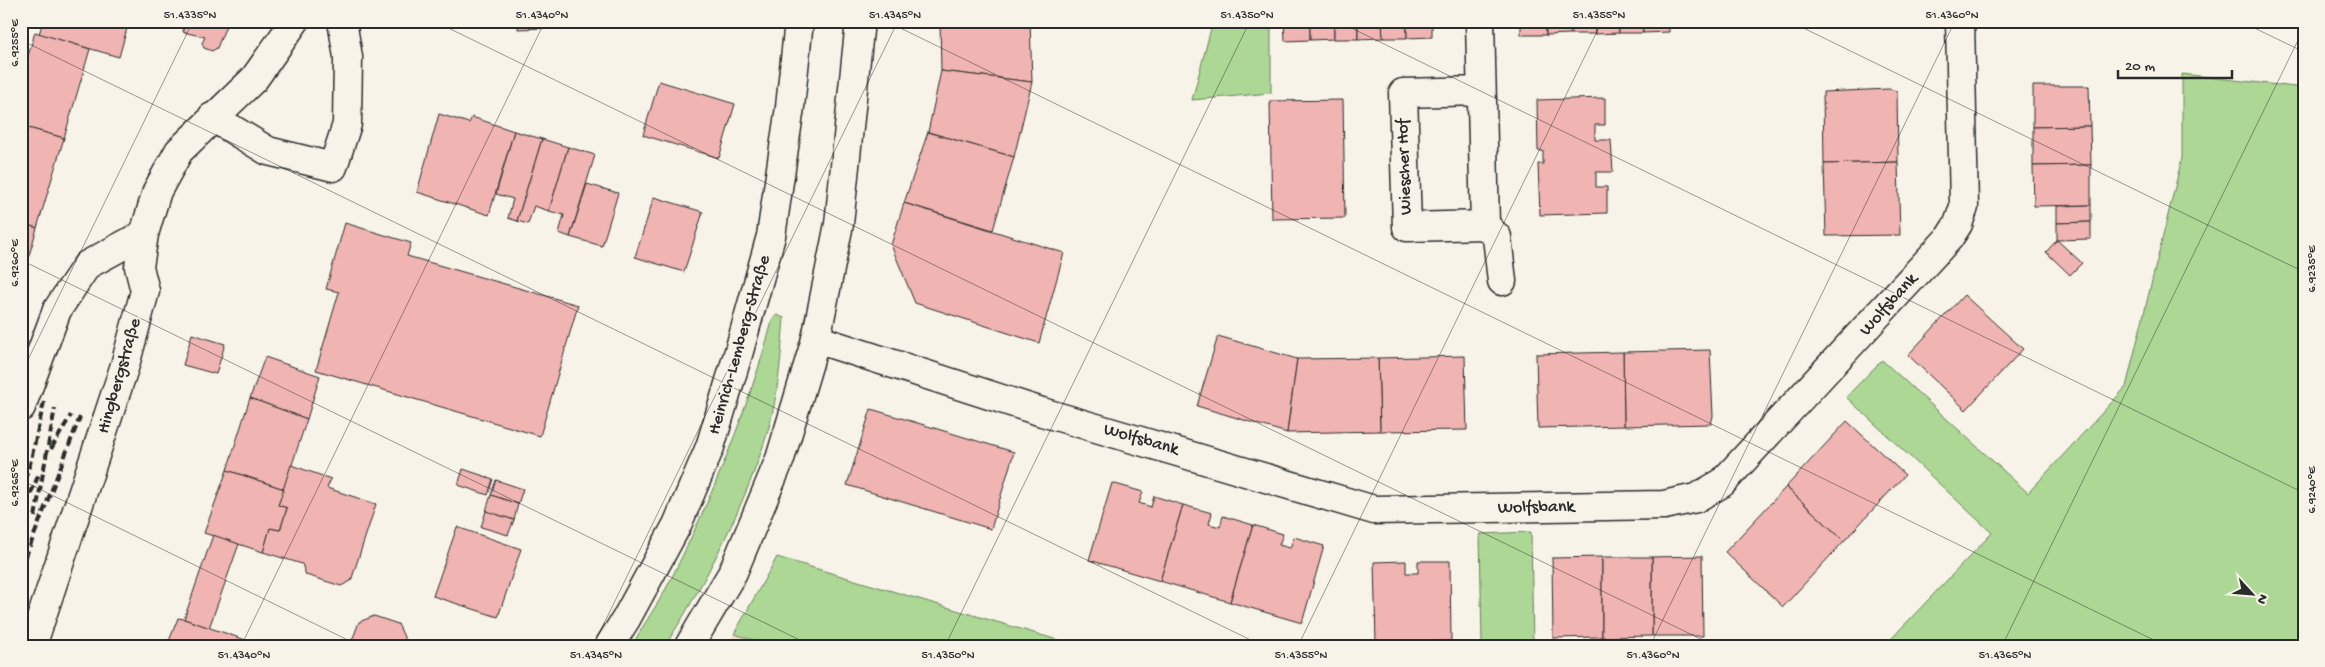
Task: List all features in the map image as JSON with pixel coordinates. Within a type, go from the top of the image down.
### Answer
[{"type":"street","name":"Hingbergstraße","points":[[32,646],[111,410],[130,346],[145,290],[139,267],[144,234],[158,191],[179,151],[212,117],[254,79],[295,21]]},
{"type":"street","points":[[212,117],[268,151],[334,167],[347,124],[348,56],[342,21]]},
{"type":"street","name":"Heinrich-Lemberg-Straße","points":[[609,646],[677,526],[710,448],[771,236],[790,107],[798,21]]},
{"type":"street","points":[[689,646],[733,572],[780,459],[816,339],[839,224],[860,21]]},
{"type":"street","points":[[1480,21],[1485,225],[1497,237],[1502,281]]},
{"type":"street","name":"Wolfsbank","points":[[816,339],[1042,412],[1374,510],[1664,505],[1696,498],[1722,483],[1844,354],[1949,238],[1958,224],[1964,207],[1960,21]]},
{"type":"street","name":"Wiescher Hof","points":[[1481,90],[1403,93],[1403,103],[1407,227],[1485,225]]},
{"type":"street","points":[[21,406],[57,310],[88,265],[144,234]]},
{"type":"shaded area","points":[[734,634],[774,646],[726,646]]},
{"type":"green space","points":[[1213,21],[1271,21],[1271,93],[1192,100]]},
{"type":"green space","points":[[2182,74],[2304,88],[2304,646],[1877,646],[1890,640],[1992,533],[1846,397],[1882,360],[2028,493],[2126,387],[2182,158]]},
{"type":"green space","points":[[777,315],[784,318],[775,400],[760,454],[738,511],[710,568],[665,646],[632,646],[669,583],[700,519],[728,453],[752,386],[773,318]]},
{"type":"green space","points":[[1531,532],[1533,646],[1482,646],[1480,534]]},
{"type":"green space","points":[[777,557],[1078,646],[774,646],[734,634]]},
{"type":"building","points":[[43,21],[129,21],[119,57],[39,34]]},
{"type":"building","points":[[185,21],[228,21],[217,48],[212,51],[204,48],[202,43],[205,37],[183,32]]},
{"type":"building","points":[[518,21],[548,21],[548,28],[518,29]]},
{"type":"building","points":[[940,21],[1030,21],[1032,82],[941,71]]},
{"type":"building","points":[[1284,21],[1310,21],[1310,40],[1285,41]]},
{"type":"building","points":[[1310,21],[1334,21],[1334,39],[1310,40]]},
{"type":"building","points":[[1334,21],[1358,21],[1358,39],[1334,39]]},
{"type":"building","points":[[1358,21],[1382,21],[1383,38],[1358,39]]},
{"type":"building","points":[[1382,21],[1407,21],[1407,38],[1383,38]]},
{"type":"building","points":[[1407,21],[1432,21],[1432,37],[1407,38]]},
{"type":"building","points":[[1521,21],[1546,21],[1546,35],[1521,35]]},
{"type":"building","points":[[1546,21],[1570,21],[1571,34],[1546,35]]},
{"type":"building","points":[[1570,21],[1595,21],[1595,34],[1571,34]]},
{"type":"building","points":[[1595,21],[1619,21],[1619,33],[1595,34]]},
{"type":"building","points":[[1619,21],[1643,21],[1643,33],[1619,33]]},
{"type":"building","points":[[1643,21],[1669,21],[1669,32],[1643,33]]},
{"type":"building","points":[[35,32],[90,49],[64,138],[21,126],[21,80]]},
{"type":"building","points":[[941,71],[1032,82],[1014,157],[928,132]]},
{"type":"building","points":[[659,81],[735,104],[719,158],[643,135]]},
{"type":"building","points":[[2033,86],[2089,86],[2090,126],[2033,127]]},
{"type":"building","points":[[1889,89],[1897,91],[1898,162],[1824,164],[1823,92]]},
{"type":"building","points":[[1605,98],[1605,125],[1595,125],[1595,140],[1611,140],[1613,172],[1596,172],[1596,187],[1607,187],[1607,213],[1540,215],[1538,164],[1543,164],[1543,151],[1538,151],[1537,100]]},
{"type":"building","points":[[1343,100],[1345,218],[1272,219],[1270,101]]},
{"type":"building","points":[[439,114],[469,123],[472,117],[514,131],[489,215],[417,192]]},
{"type":"building","points":[[21,126],[64,138],[37,228],[21,223]]},
{"type":"building","points":[[2090,126],[2091,165],[2033,166],[2033,127]]},
{"type":"building","points":[[514,131],[542,139],[517,221],[508,218],[513,199],[496,194]]},
{"type":"building","points":[[928,132],[1014,157],[993,230],[904,203]]},
{"type":"building","points":[[542,139],[568,147],[549,211],[534,206],[528,224],[517,221]]},
{"type":"building","points":[[568,147],[595,155],[570,237],[559,233],[564,215],[549,211]]},
{"type":"building","points":[[1898,162],[1900,235],[1826,236],[1824,164]]},
{"type":"building","points":[[2091,165],[2091,205],[2034,206],[2033,166]]},
{"type":"building","points":[[587,184],[618,193],[602,246],[570,237]]},
{"type":"building","points":[[654,197],[703,212],[684,272],[635,257]]},
{"type":"building","points":[[904,203],[1064,253],[1039,343],[915,303],[891,245]]},
{"type":"building","points":[[2091,205],[2091,222],[2057,223],[2057,206]]},
{"type":"building","points":[[2091,222],[2091,239],[2057,240],[2057,223]]},
{"type":"building","points":[[21,223],[37,228],[21,283]]},
{"type":"building","points":[[345,223],[411,243],[407,256],[578,305],[540,436],[316,370],[339,292],[326,289]]},
{"type":"building","points":[[2057,240],[2082,263],[2070,275],[2046,252]]},
{"type":"building","points":[[1964,295],[2023,349],[1966,410],[1908,355]]},
{"type":"building","points":[[192,334],[225,344],[216,374],[183,365]]},
{"type":"building","points":[[1218,336],[1297,359],[1287,433],[1197,406]]},
{"type":"building","points":[[1710,350],[1713,416],[1711,424],[1624,426],[1623,352]]},
{"type":"building","points":[[1623,352],[1624,426],[1538,428],[1536,354]]},
{"type":"building","points":[[1465,356],[1467,430],[1380,431],[1378,358]]},
{"type":"building","points":[[265,357],[320,376],[307,419],[250,398]]},
{"type":"building","points":[[1378,358],[1380,431],[1287,433],[1297,359]]},
{"type":"building","points":[[250,398],[307,419],[284,489],[227,470]]},
{"type":"building","points":[[871,409],[1014,452],[991,529],[847,485]]},
{"type":"building","points":[[1847,421],[1905,475],[1844,541],[1786,487]]},
{"type":"building","points":[[291,465],[331,479],[327,488],[376,504],[351,581],[341,586],[306,575],[302,564],[263,552],[270,528],[280,530],[287,508],[278,505]]},
{"type":"building","points":[[463,469],[493,479],[488,495],[458,485]]},
{"type":"building","points":[[227,470],[284,489],[278,505],[287,508],[280,530],[270,528],[263,552],[204,533]]},
{"type":"building","points":[[496,480],[523,489],[518,504],[491,495]]},
{"type":"building","points":[[1112,483],[1143,492],[1139,503],[1151,507],[1154,496],[1183,505],[1160,581],[1089,560]]},
{"type":"building","points":[[1786,487],[1844,541],[1783,607],[1725,552]]},
{"type":"building","points":[[491,495],[518,504],[514,520],[486,511]]},
{"type":"building","points":[[1183,505],[1212,513],[1209,524],[1220,527],[1223,516],[1253,525],[1230,602],[1160,581]]},
{"type":"building","points":[[486,511],[514,520],[508,535],[481,527]]},
{"type":"building","points":[[1253,525],[1283,534],[1279,545],[1290,548],[1294,537],[1324,546],[1302,623],[1230,602]]},
{"type":"building","points":[[457,527],[521,549],[498,617],[433,596]]},
{"type":"building","points":[[213,535],[239,544],[209,628],[184,619]]},
{"type":"building","points":[[1702,556],[1703,636],[1652,636],[1652,557]]},
{"type":"building","points":[[1602,557],[1602,637],[1553,638],[1552,558]]},
{"type":"building","points":[[1602,557],[1652,557],[1652,636],[1602,637]]},
{"type":"building","points":[[1406,561],[1406,573],[1418,573],[1418,561],[1450,561],[1451,641],[1376,642],[1374,562]]},
{"type":"building","points":[[374,616],[398,624],[405,639],[403,646],[350,646],[359,622]]},
{"type":"building","points":[[178,618],[263,646],[163,646],[166,640],[169,641]]},
{"type":"building","points":[[149,642],[156,646],[141,646]]},
{"type":"railway","points":[[21,491],[30,464],[44,402]]},
{"type":"railway","points":[[35,517],[55,408]]},
{"type":"railway","points":[[51,449],[71,415]]},
{"type":"railway","points":[[21,569],[80,417]]},
{"type":"railway","points":[[21,516],[39,474]]}]
